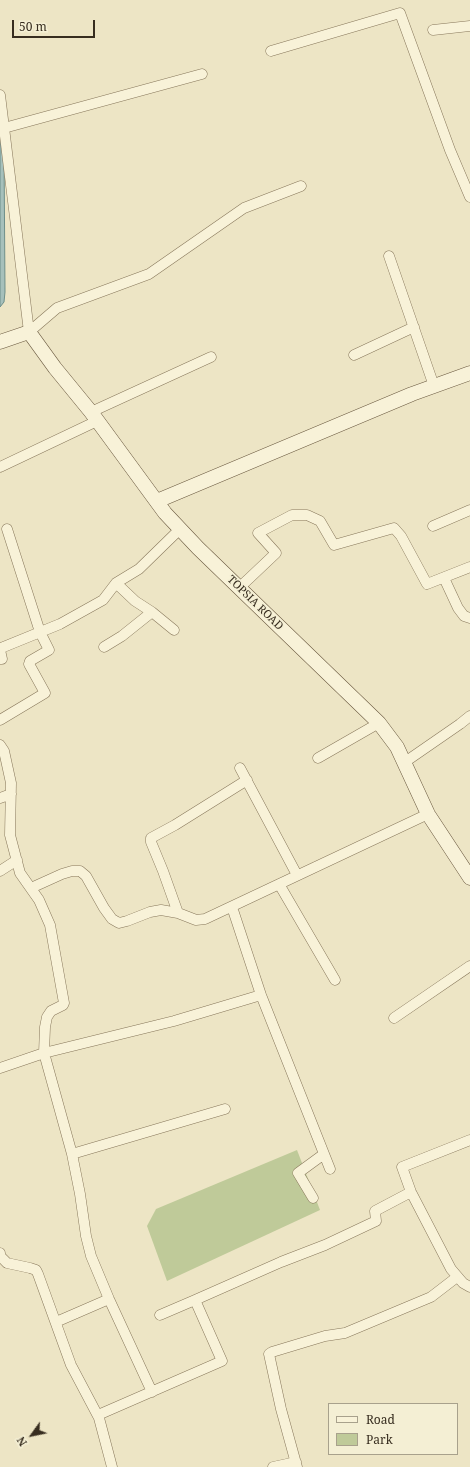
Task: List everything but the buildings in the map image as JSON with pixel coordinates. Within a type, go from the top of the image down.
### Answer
[{"type":"street","points":[[271,51],[400,13],[450,150],[470,197]]},
{"type":"street","points":[[434,30],[470,26]]},
{"type":"street","points":[[4,128],[202,74]]},
{"type":"street","points":[[0,95],[29,332]]},
{"type":"street","points":[[0,342],[29,332],[57,308],[149,274],[244,208],[301,186]]},
{"type":"street","points":[[389,256],[434,386]]},
{"type":"street","points":[[354,355],[414,327]]},
{"type":"street","name":"TOPSIA ROAD","points":[[29,332],[55,368],[94,416],[157,501],[180,529],[379,723],[397,747],[428,814],[470,878]]},
{"type":"street","points":[[0,467],[94,416],[211,357]]},
{"type":"street","points":[[157,501],[412,394],[470,373]]},
{"type":"street","points":[[433,526],[469,512]]},
{"type":"street","points":[[239,588],[276,553],[258,533],[292,515],[307,515],[320,520],[334,545],[394,528],[401,536],[427,584],[470,567]]},
{"type":"street","points":[[0,720],[45,693],[29,664],[30,661],[49,650],[40,632],[7,529]]},
{"type":"street","points":[[0,659],[2,659],[1,648],[60,624],[103,600],[116,583],[139,569],[180,529]]},
{"type":"street","points":[[444,578],[458,608],[464,616],[470,618]]},
{"type":"street","points":[[116,583],[135,601],[152,612],[174,630]]},
{"type":"street","points":[[104,647],[122,636],[152,612]]},
{"type":"street","points":[[405,762],[470,716]]},
{"type":"street","points":[[318,758],[379,723]]},
{"type":"street","points":[[0,745],[4,751],[11,783],[10,835],[20,873],[39,900],[50,925],[64,1003],[51,1011],[47,1017],[44,1027],[44,1052],[72,1154],[86,1236],[91,1256],[109,1299],[152,1392]]},
{"type":"street","points":[[240,768],[298,875]]},
{"type":"street","points":[[178,913],[151,838],[175,825],[247,780]]},
{"type":"street","points":[[0,798],[11,794]]},
{"type":"street","points":[[31,888],[62,874],[72,871],[80,871],[86,876],[112,919],[119,923],[150,912],[161,910],[178,913],[196,920],[205,919],[428,814]]},
{"type":"street","points":[[0,871],[17,860]]},
{"type":"street","points":[[279,884],[335,980]]},
{"type":"street","points":[[232,907],[262,995],[330,1169]]},
{"type":"street","points":[[394,1018],[470,966]]},
{"type":"street","points":[[0,1068],[44,1052],[174,1021],[262,995]]},
{"type":"street","points":[[72,1154],[225,1109]]},
{"type":"street","points":[[470,1140],[402,1168],[411,1192],[451,1269],[457,1277],[470,1287]]},
{"type":"street","points":[[313,1198],[298,1173],[324,1154]]},
{"type":"street","points":[[160,1315],[281,1262],[326,1245],[376,1221],[374,1211],[411,1192]]},
{"type":"street","points":[[0,1253],[0,1256],[7,1263],[36,1270],[71,1365],[98,1415],[112,1467]]},
{"type":"street","points":[[274,1467],[297,1465],[280,1409],[269,1354],[325,1336],[346,1333],[431,1296],[457,1277]]},
{"type":"street","points":[[56,1322],[109,1299]]},
{"type":"street","points":[[98,1415],[222,1361],[195,1300]]},
{"type":"green space","points":[[297,1150],[320,1210],[167,1281],[147,1226],[156,1209]]},
{"type":"water","points":[[0,132],[4,150],[5,292],[4,302],[0,307]]}]
